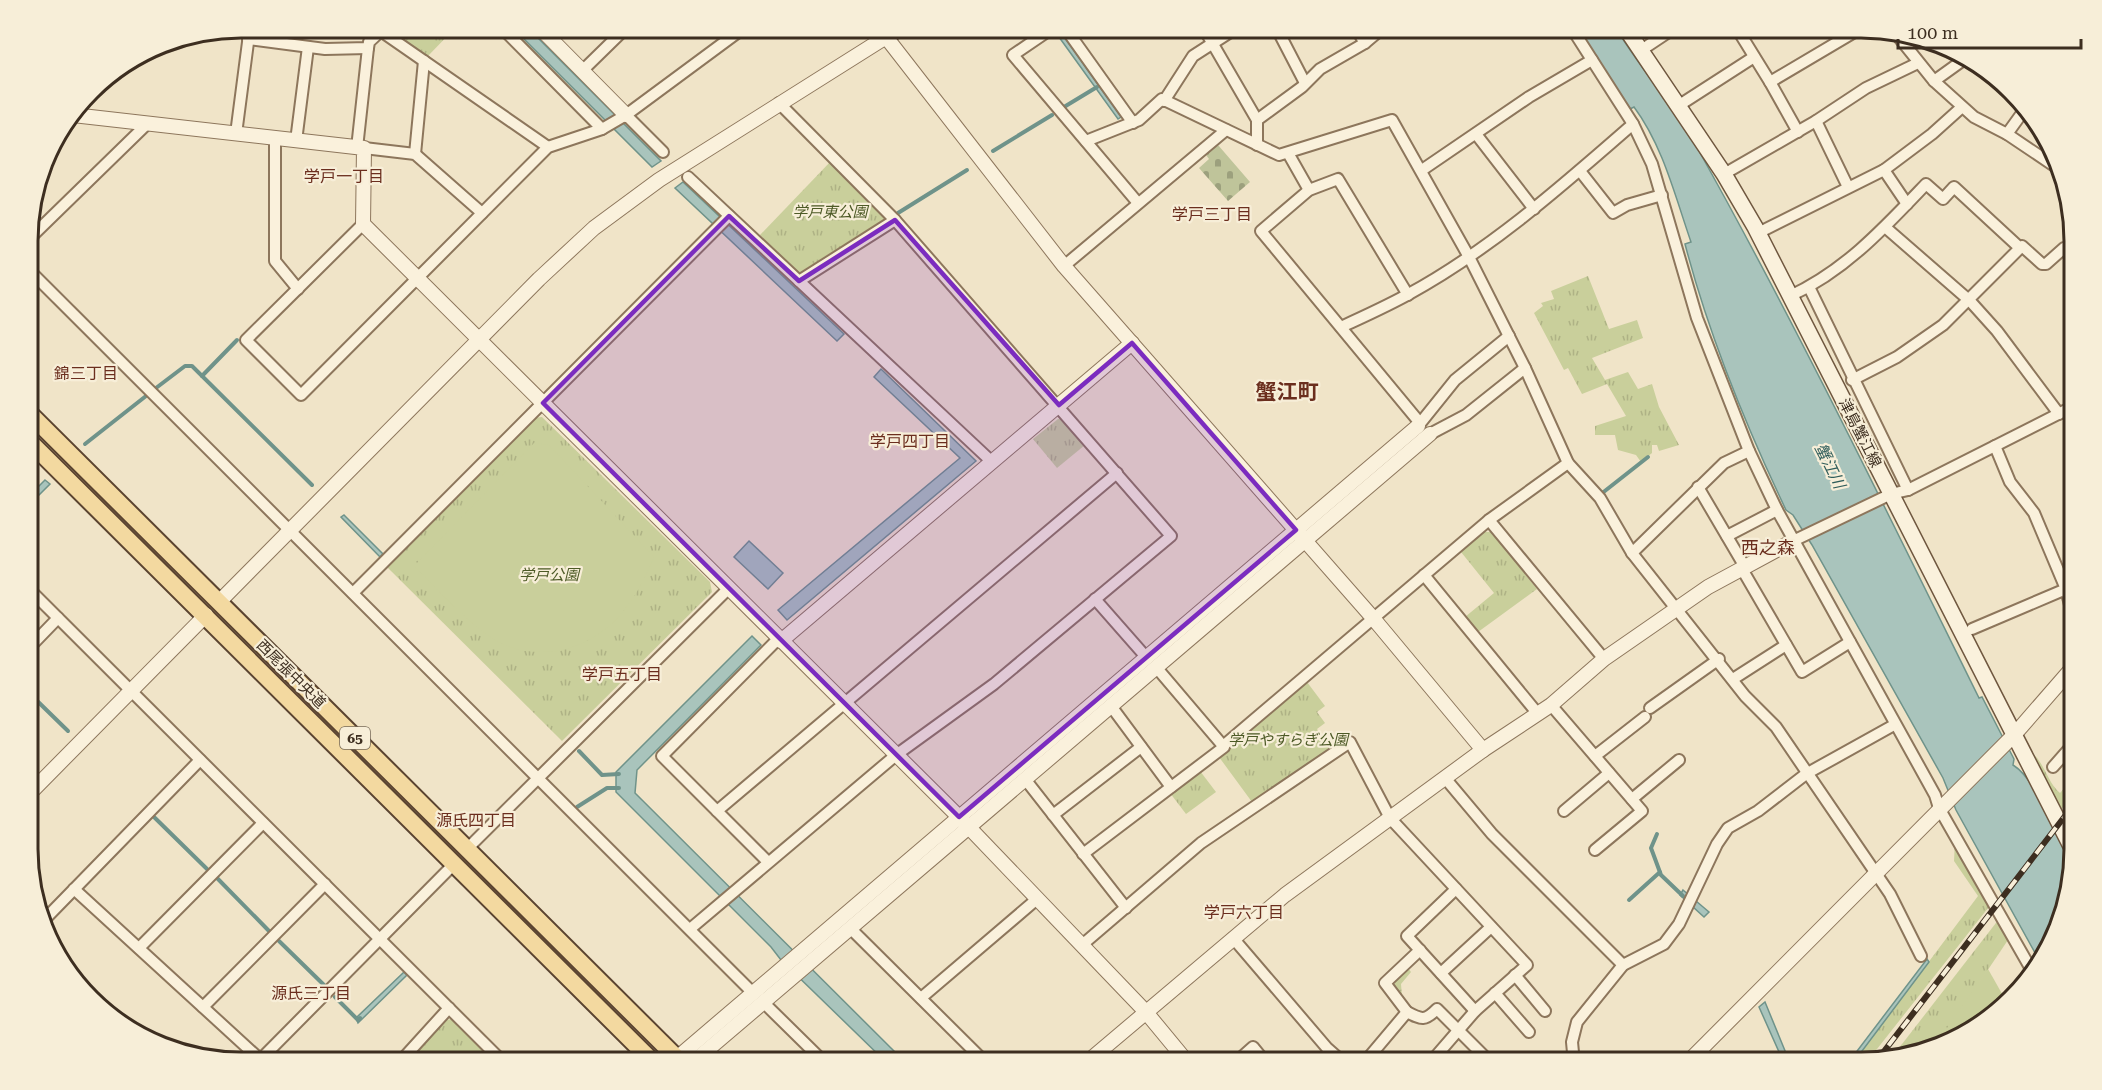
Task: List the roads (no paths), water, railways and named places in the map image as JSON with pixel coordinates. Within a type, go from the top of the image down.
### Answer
[{"type":"main road","name":"津島蟹江線","points":[[1632,38],[1725,174],[1758,232],[2011,738],[2064,834]]},
{"type":"main road","name":"西尾張中央道","points":[[38,422],[671,1052]]},
{"type":"main road","name":"西尾張中央道","points":[[38,450],[643,1052]]},
{"type":"street","points":[[372,38],[368,48],[361,148],[363,224],[963,822],[1145,1011],[1179,1052]]},
{"type":"street","points":[[393,38],[548,147]]},
{"type":"street","points":[[512,38],[605,127]]},
{"type":"street","points":[[550,38],[623,117],[663,152]]},
{"type":"street","points":[[582,71],[616,38]]},
{"type":"street","points":[[363,224],[246,340],[301,395],[548,147],[605,127],[623,117],[730,38]]},
{"type":"street","points":[[219,602],[538,279],[594,228],[659,180],[779,103],[873,38]]},
{"type":"street","points":[[887,38],[1064,266],[1373,618],[1483,750]]},
{"type":"street","points":[[1038,38],[1013,55],[1138,203]]},
{"type":"street","points":[[1072,38],[1132,123]]},
{"type":"street","points":[[1208,38],[1257,120],[1257,145]]},
{"type":"street","points":[[1164,101],[1193,56],[1219,38]]},
{"type":"street","points":[[1282,38],[1304,81]]},
{"type":"street","points":[[1362,38],[1365,43]]},
{"type":"street","points":[[1257,120],[1302,87],[1304,81],[1371,38]]},
{"type":"street","points":[[1578,38],[1633,124],[1662,195],[1697,318],[1749,451],[1777,510],[1797,539],[1894,725],[1942,805],[2028,964]]},
{"type":"street","points":[[1641,51],[1660,38]]},
{"type":"street","points":[[1743,38],[1798,132]]},
{"type":"street","points":[[1770,82],[1844,38]]},
{"type":"street","points":[[236,134],[248,39],[308,47],[368,48]]},
{"type":"street","points":[[1903,41],[1934,81],[1974,117],[2049,162]]},
{"type":"street","points":[[296,141],[308,47]]},
{"type":"street","points":[[1678,106],[1754,57]]},
{"type":"street","points":[[1422,170],[1529,97],[1592,60]]},
{"type":"street","points":[[415,154],[424,61]]},
{"type":"street","points":[[1725,174],[1816,122],[1866,88],[1918,63]]},
{"type":"street","points":[[1934,81],[1959,63]]},
{"type":"street","points":[[1086,141],[1132,123],[1162,99],[1279,155],[1392,120],[1422,170],[1509,336],[1568,463],[1600,498],[1632,553],[1733,679],[1776,727],[1890,894],[1922,956]]},
{"type":"street","points":[[690,929],[896,755],[994,684],[1171,536],[1059,405],[895,220],[779,103]]},
{"type":"street","points":[[1758,232],[1884,170],[1932,134],[1962,107]]},
{"type":"street","points":[[81,116],[415,154],[482,213]]},
{"type":"street","points":[[2007,135],[2020,116]]},
{"type":"street","points":[[1816,122],[1848,188]]},
{"type":"street","points":[[38,229],[147,124]]},
{"type":"street","points":[[1341,327],[1408,295],[1468,257],[1534,209],[1633,124]]},
{"type":"street","points":[[1064,266],[1226,130]]},
{"type":"street","points":[[1476,134],[1534,209]]},
{"type":"street","points":[[275,138],[275,261],[298,289]]},
{"type":"street","points":[[1288,153],[1309,190]]},
{"type":"street","points":[[1884,170],[1907,204]]},
{"type":"street","points":[[1580,171],[1613,213],[1627,205],[1662,195]]},
{"type":"street","points":[[688,177],[727,218],[799,281],[991,462]]},
{"type":"street","points":[[1408,295],[1338,179],[1309,190],[1261,231],[1422,428]]},
{"type":"street","points":[[1790,296],[1809,287],[1860,250],[1926,184],[1943,198],[1954,186],[2020,248],[2022,246],[2042,264],[2046,264],[2064,248]]},
{"type":"street","points":[[353,593],[727,218]]},
{"type":"street","points":[[799,281],[895,220]]},
{"type":"street","points":[[1885,227],[1970,301],[1997,331],[2059,414]]},
{"type":"street","points":[[1852,380],[1897,357],[1943,325],[1970,301],[2020,248]]},
{"type":"street","points":[[38,279],[814,1052]]},
{"type":"street","points":[[1809,287],[1852,380],[1908,490]]},
{"type":"street","points":[[693,1052],[1301,535],[1422,428],[1455,380],[1509,336]]},
{"type":"street","points":[[768,862],[662,756],[780,640],[1132,343]]},
{"type":"street","points":[[1422,428],[1466,415],[1525,368]]},
{"type":"street","points":[[1098,1052],[1285,895],[1483,750],[1539,714],[1604,660],[1677,607],[1797,539],[1889,495],[1908,490],[2064,411]]},
{"type":"street","points":[[1995,446],[2010,482],[2034,513],[2064,583]]},
{"type":"street","points":[[1632,553],[1724,463],[1749,451]]},
{"type":"street","points":[[1083,854],[1223,746],[1489,520],[1568,463]]},
{"type":"street","points":[[717,811],[1117,473]]},
{"type":"street","points":[[1698,487],[1802,672],[1850,642]]},
{"type":"street","points":[[1727,536],[1777,510]]},
{"type":"street","points":[[1489,520],[1604,660]]},
{"type":"street","points":[[1424,575],[1539,714]]},
{"type":"street","points":[[467,849],[729,588]]},
{"type":"street","points":[[1972,629],[2064,590]]},
{"type":"street","points":[[38,598],[493,1052]]},
{"type":"street","points":[[1095,599],[1223,746]]},
{"type":"street","points":[[38,785],[206,615]]},
{"type":"street","points":[[38,639],[58,618]]},
{"type":"street","points":[[1733,679],[1786,645]]},
{"type":"street","points":[[1594,756],[1647,712],[1719,659]]},
{"type":"street","points":[[805,958],[850,928],[963,822],[1024,779],[1111,706],[1151,662]]},
{"type":"street","points":[[1698,1052],[2011,738],[2064,677]]},
{"type":"street","points":[[1551,705],[1642,811],[1595,850]]},
{"type":"street","points":[[1111,706],[1172,787]]},
{"type":"street","points":[[1573,1052],[1572,1042],[1577,1022],[1623,965],[1664,944],[1686,909],[1717,844],[1728,828],[1758,812],[1806,774],[1894,725]]},
{"type":"street","points":[[1082,945],[1201,843],[1350,742],[1390,819],[1527,965],[1475,1011],[1440,1052]]},
{"type":"street","points":[[1053,815],[1141,747]]},
{"type":"street","points":[[2053,767],[2064,754]]},
{"type":"street","points":[[49,915],[200,760]]},
{"type":"street","points":[[1632,799],[1679,760]]},
{"type":"street","points":[[1564,811],[1609,773]]},
{"type":"street","points":[[1445,778],[1492,834],[1623,965]]},
{"type":"street","points":[[1024,779],[1126,908]]},
{"type":"street","points":[[139,948],[263,823]]},
{"type":"street","points":[[271,1052],[455,863]]},
{"type":"street","points":[[203,1007],[325,884]]},
{"type":"street","points":[[74,889],[250,1052]]},
{"type":"street","points":[[1456,889],[1407,936],[1475,1011]]},
{"type":"street","points":[[921,998],[1037,899]]},
{"type":"street","points":[[1441,973],[1491,927]]},
{"type":"street","points":[[850,928],[975,1052]]},
{"type":"street","points":[[1233,938],[1332,1052]]},
{"type":"street","points":[[1420,950],[1385,982],[1407,1012],[1421,1020],[1426,1019],[1437,1009],[1479,1052]]},
{"type":"street","points":[[1515,975],[1545,1011]]},
{"type":"street","points":[[1495,993],[1529,1032]]},
{"type":"street","points":[[409,1052],[449,1008]]},
{"type":"street","points":[[1373,1052],[1407,1012]]},
{"type":"water","points":[[523,38],[538,38],[661,161],[652,167]]},
{"type":"water","points":[[1060,38],[1065,38],[1121,117],[1118,119]]},
{"type":"water","name":"蟹江川","points":[[1582,38],[1622,38],[1690,135],[1808,354],[1979,698],[1982,697],[2014,759],[2013,765],[2029,782],[2044,806],[2064,849],[2063,876],[2058,902],[2044,939],[2035,953],[1956,810],[1943,778],[1812,545],[1793,515],[1786,510],[1742,412],[1705,312],[1685,244],[1691,242],[1661,155],[1634,107],[1630,109]]},
{"type":"water","points":[[683,182],[844,334],[837,341],[675,188]]},
{"type":"water","points":[[881,369],[976,461],[787,620],[778,610],[960,458],[874,377]]},
{"type":"water","points":[[45,480],[50,484],[38,496],[38,487]]},
{"type":"water","points":[[344,515],[383,554],[380,557],[341,517]]},
{"type":"water","points":[[749,541],[783,573],[768,589],[734,557]]},
{"type":"water","points":[[752,636],[761,645],[637,770],[635,793],[895,1052],[876,1052],[781,960],[771,947],[616,792],[616,772]]},
{"type":"water","points":[[1683,890],[1709,912],[1704,917],[1680,895]]},
{"type":"water","points":[[1927,959],[1929,962],[1861,1052],[1856,1052]]},
{"type":"water","points":[[404,972],[407,975],[358,1023],[356,1018]]},
{"type":"water","points":[[1765,1002],[1786,1052],[1779,1052],[1759,1007]]},
{"type":"waterway","points":[[1064,107],[1097,87]]},
{"type":"waterway","points":[[993,151],[1052,115]]},
{"type":"waterway","points":[[898,213],[967,170]]},
{"type":"waterway","points":[[202,376],[237,340]]},
{"type":"waterway","points":[[156,388],[185,366],[192,366],[312,485]]},
{"type":"waterway","points":[[85,444],[146,396]]},
{"type":"waterway","points":[[1601,494],[1648,457]]},
{"type":"waterway","points":[[38,702],[68,731]]},
{"type":"waterway","points":[[579,751],[602,775],[619,774]]},
{"type":"waterway","points":[[577,807],[607,788],[619,788]]},
{"type":"waterway","points":[[154,817],[207,869]]},
{"type":"waterway","points":[[1657,834],[1651,848],[1661,875],[1683,896]]},
{"type":"waterway","points":[[1629,900],[1660,872]]},
{"type":"waterway","points":[[217,878],[269,931]]},
{"type":"waterway","points":[[279,941],[324,985]]},
{"type":"waterway","points":[[335,997],[358,1020],[360,1018]]},
{"type":"railway","points":[[1884,1051],[2064,817]]},
{"type":"district","name":"学戸一丁目","points":[[344,176]]},
{"type":"district","name":"学戸三丁目","points":[[1212,214]]},
{"type":"district","name":"錦三丁目","points":[[86,373]]},
{"type":"district","name":"蟹江町","points":[[1287,392]]},
{"type":"district","name":"学戸四丁目","points":[[910,441]]},
{"type":"district","name":"西之森","points":[[1768,547]]},
{"type":"district","name":"学戸五丁目","points":[[622,674]]},
{"type":"district","name":"源氏四丁目","points":[[476,820]]},
{"type":"district","name":"学戸六丁目","points":[[1244,912]]},
{"type":"district","name":"源氏三丁目","points":[[311,993]]},
{"type":"park label","name":"学戸東公園","points":[[830,212]]},
{"type":"park label","name":"学戸公園","points":[[549,575]]},
{"type":"park label","name":"学戸やすらぎ公園","points":[[1288,740]]}]
